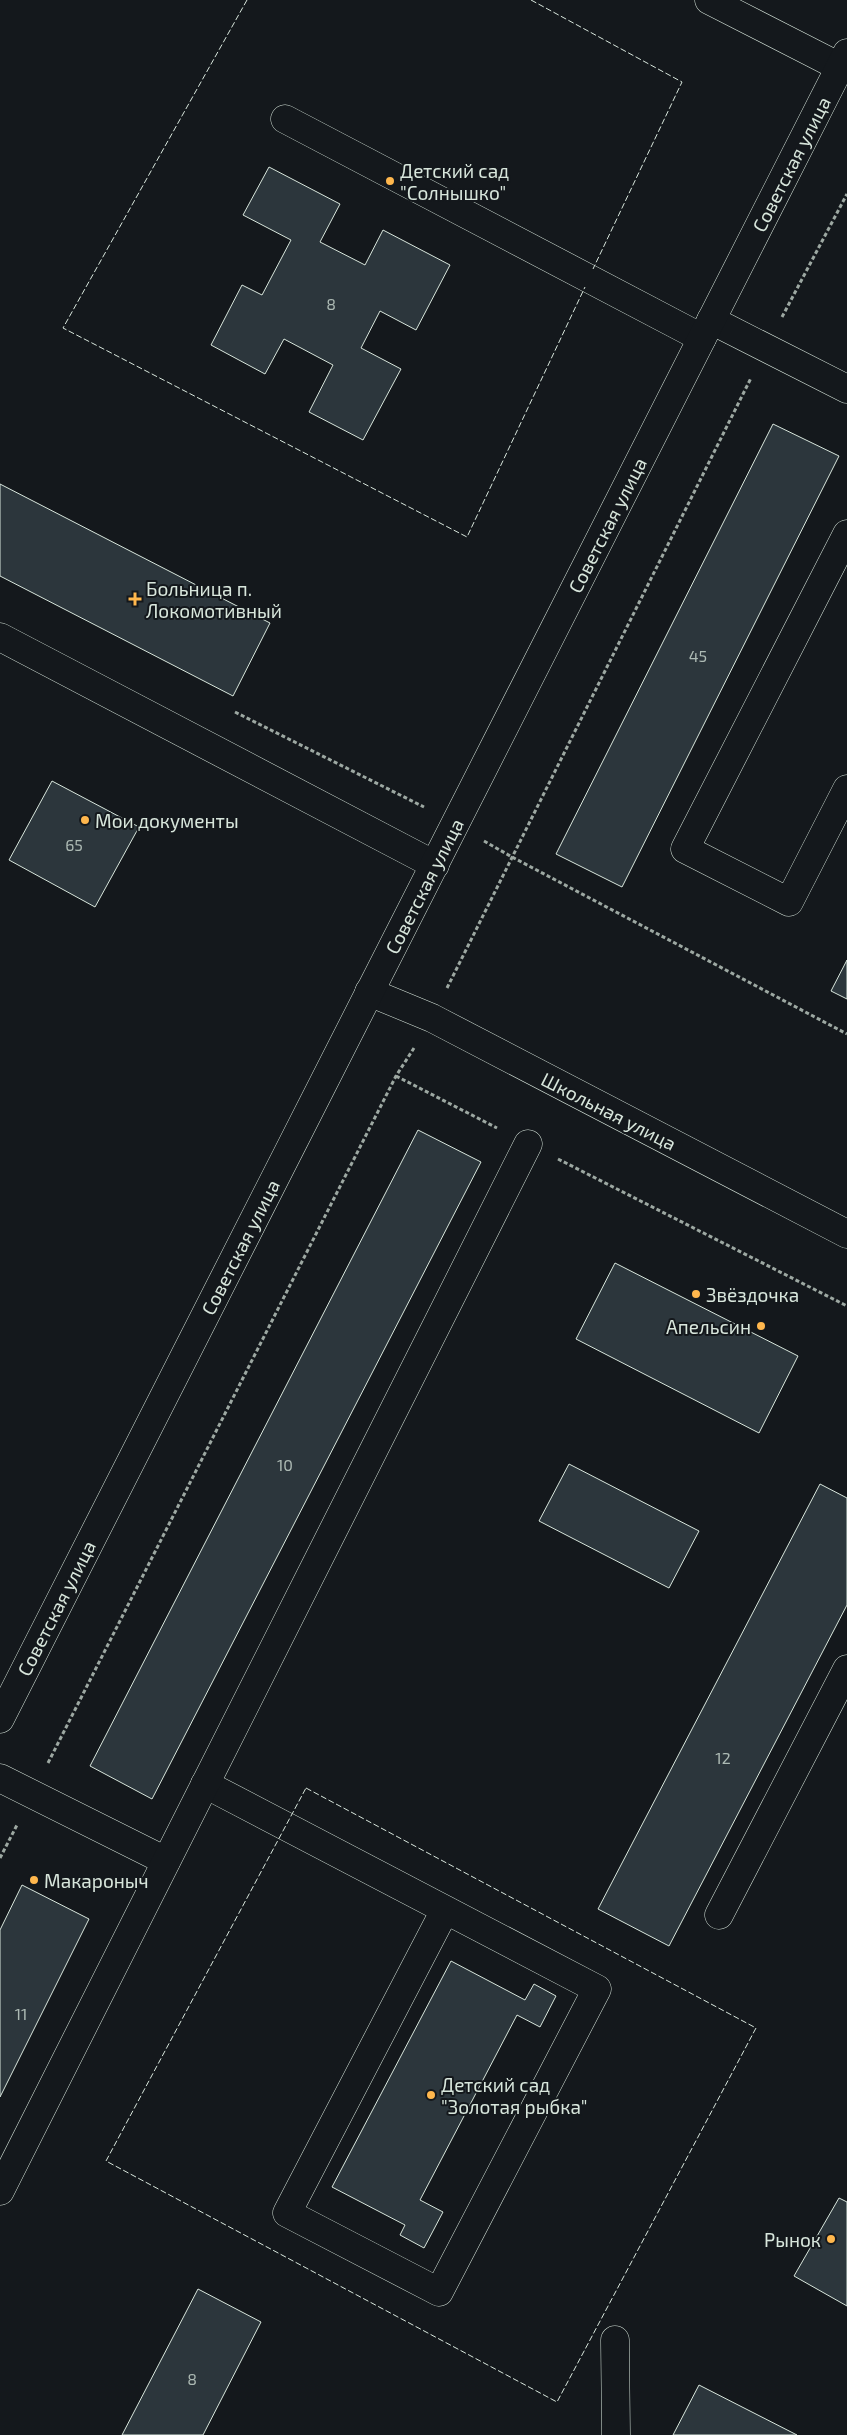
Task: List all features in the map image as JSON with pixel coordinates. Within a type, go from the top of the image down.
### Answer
[{"type":"street","points":[[709,0],[843,60]]},
{"type":"street","name":"Советская улица","points":[[0,1719],[843,60]]},
{"type":"street","points":[[285,119],[707,329],[847,388]]},
{"type":"street","points":[[847,534],[685,849],[789,902],[847,789]]},
{"type":"street","points":[[0,637],[435,865]]},
{"type":"street","name":"Школьная улица","points":[[369,992],[432,1018],[847,1234]]},
{"type":"street","points":[[0,2191],[528,1144]]},
{"type":"street","points":[[718,1915],[847,1669]]},
{"type":"street","points":[[0,1778],[166,1860]]},
{"type":"street","points":[[205,1784],[597,1989],[439,2292],[287,2213],[445,1910]]},
{"type":"street","points":[[615,2340],[616,2435]]},
{"type":"path","points":[[235,712],[456,823],[512,858],[847,1034]]},
{"type":"path","points":[[396,1076],[847,1306]]},
{"type":"building","points":[[269,167],[340,204],[320,242],[365,265],[383,230],[450,265],[416,330],[380,311],[361,348],[401,369],[363,440],[309,412],[333,365],[284,339],[265,374],[211,345],[242,285],[262,295],[291,240],[243,215]]},
{"type":"building","points":[[773,424],[839,456],[622,887],[556,854]]},
{"type":"building","name":"Больница п. Локомотивный","points":[[0,484],[270,623],[233,696],[0,576]]},
{"type":"building","points":[[52,781],[139,827],[95,907],[9,860]]},
{"type":"building","points":[[847,960],[847,999],[831,991]]},
{"type":"building","points":[[418,1130],[481,1162],[152,1799],[90,1766]]},
{"type":"building","points":[[615,1263],[798,1356],[759,1433],[576,1339]]},
{"type":"building","points":[[569,1464],[699,1531],[669,1588],[539,1521]]},
{"type":"building","points":[[820,1484],[847,1498],[847,1605],[669,1946],[598,1909]]},
{"type":"building","points":[[22,1885],[89,1919],[0,2097],[0,1930]]},
{"type":"building","points":[[451,1961],[525,2000],[534,1984],[556,1996],[540,2027],[517,2015],[420,2200],[443,2212],[424,2248],[400,2235],[405,2225],[332,2187]]},
{"type":"building","name":"Рынок","points":[[839,2198],[847,2202],[847,2306],[794,2276]]},
{"type":"building","points":[[198,2289],[261,2322],[203,2435],[122,2435]]},
{"type":"building","points":[[699,2385],[797,2435],[673,2435]]},
{"type":"fence","points":[[247,0],[63,328],[467,537],[585,287]]},
{"type":"fence","points":[[531,0],[682,82],[593,269]]},
{"type":"fence","points":[[306,1788],[756,2028],[557,2402],[106,2161],[306,1788]]},
{"type":"place","name":"Детский сад \"Солнышко\"","points":[[390,181]]},
{"type":"place","name":"Больница п. Локомотивный","points":[[135,599]]},
{"type":"place","name":"Мои документы","points":[[85,820]]},
{"type":"place","name":"Звёздочка","points":[[696,1294]]},
{"type":"place","name":"Апельсин","points":[[761,1326]]},
{"type":"place","name":"Макароныч","points":[[34,1880]]},
{"type":"place","name":"Детский сад \"Золотая рыбка\"","points":[[431,2095]]},
{"type":"place","name":"Рынок","points":[[831,2239]]}]
